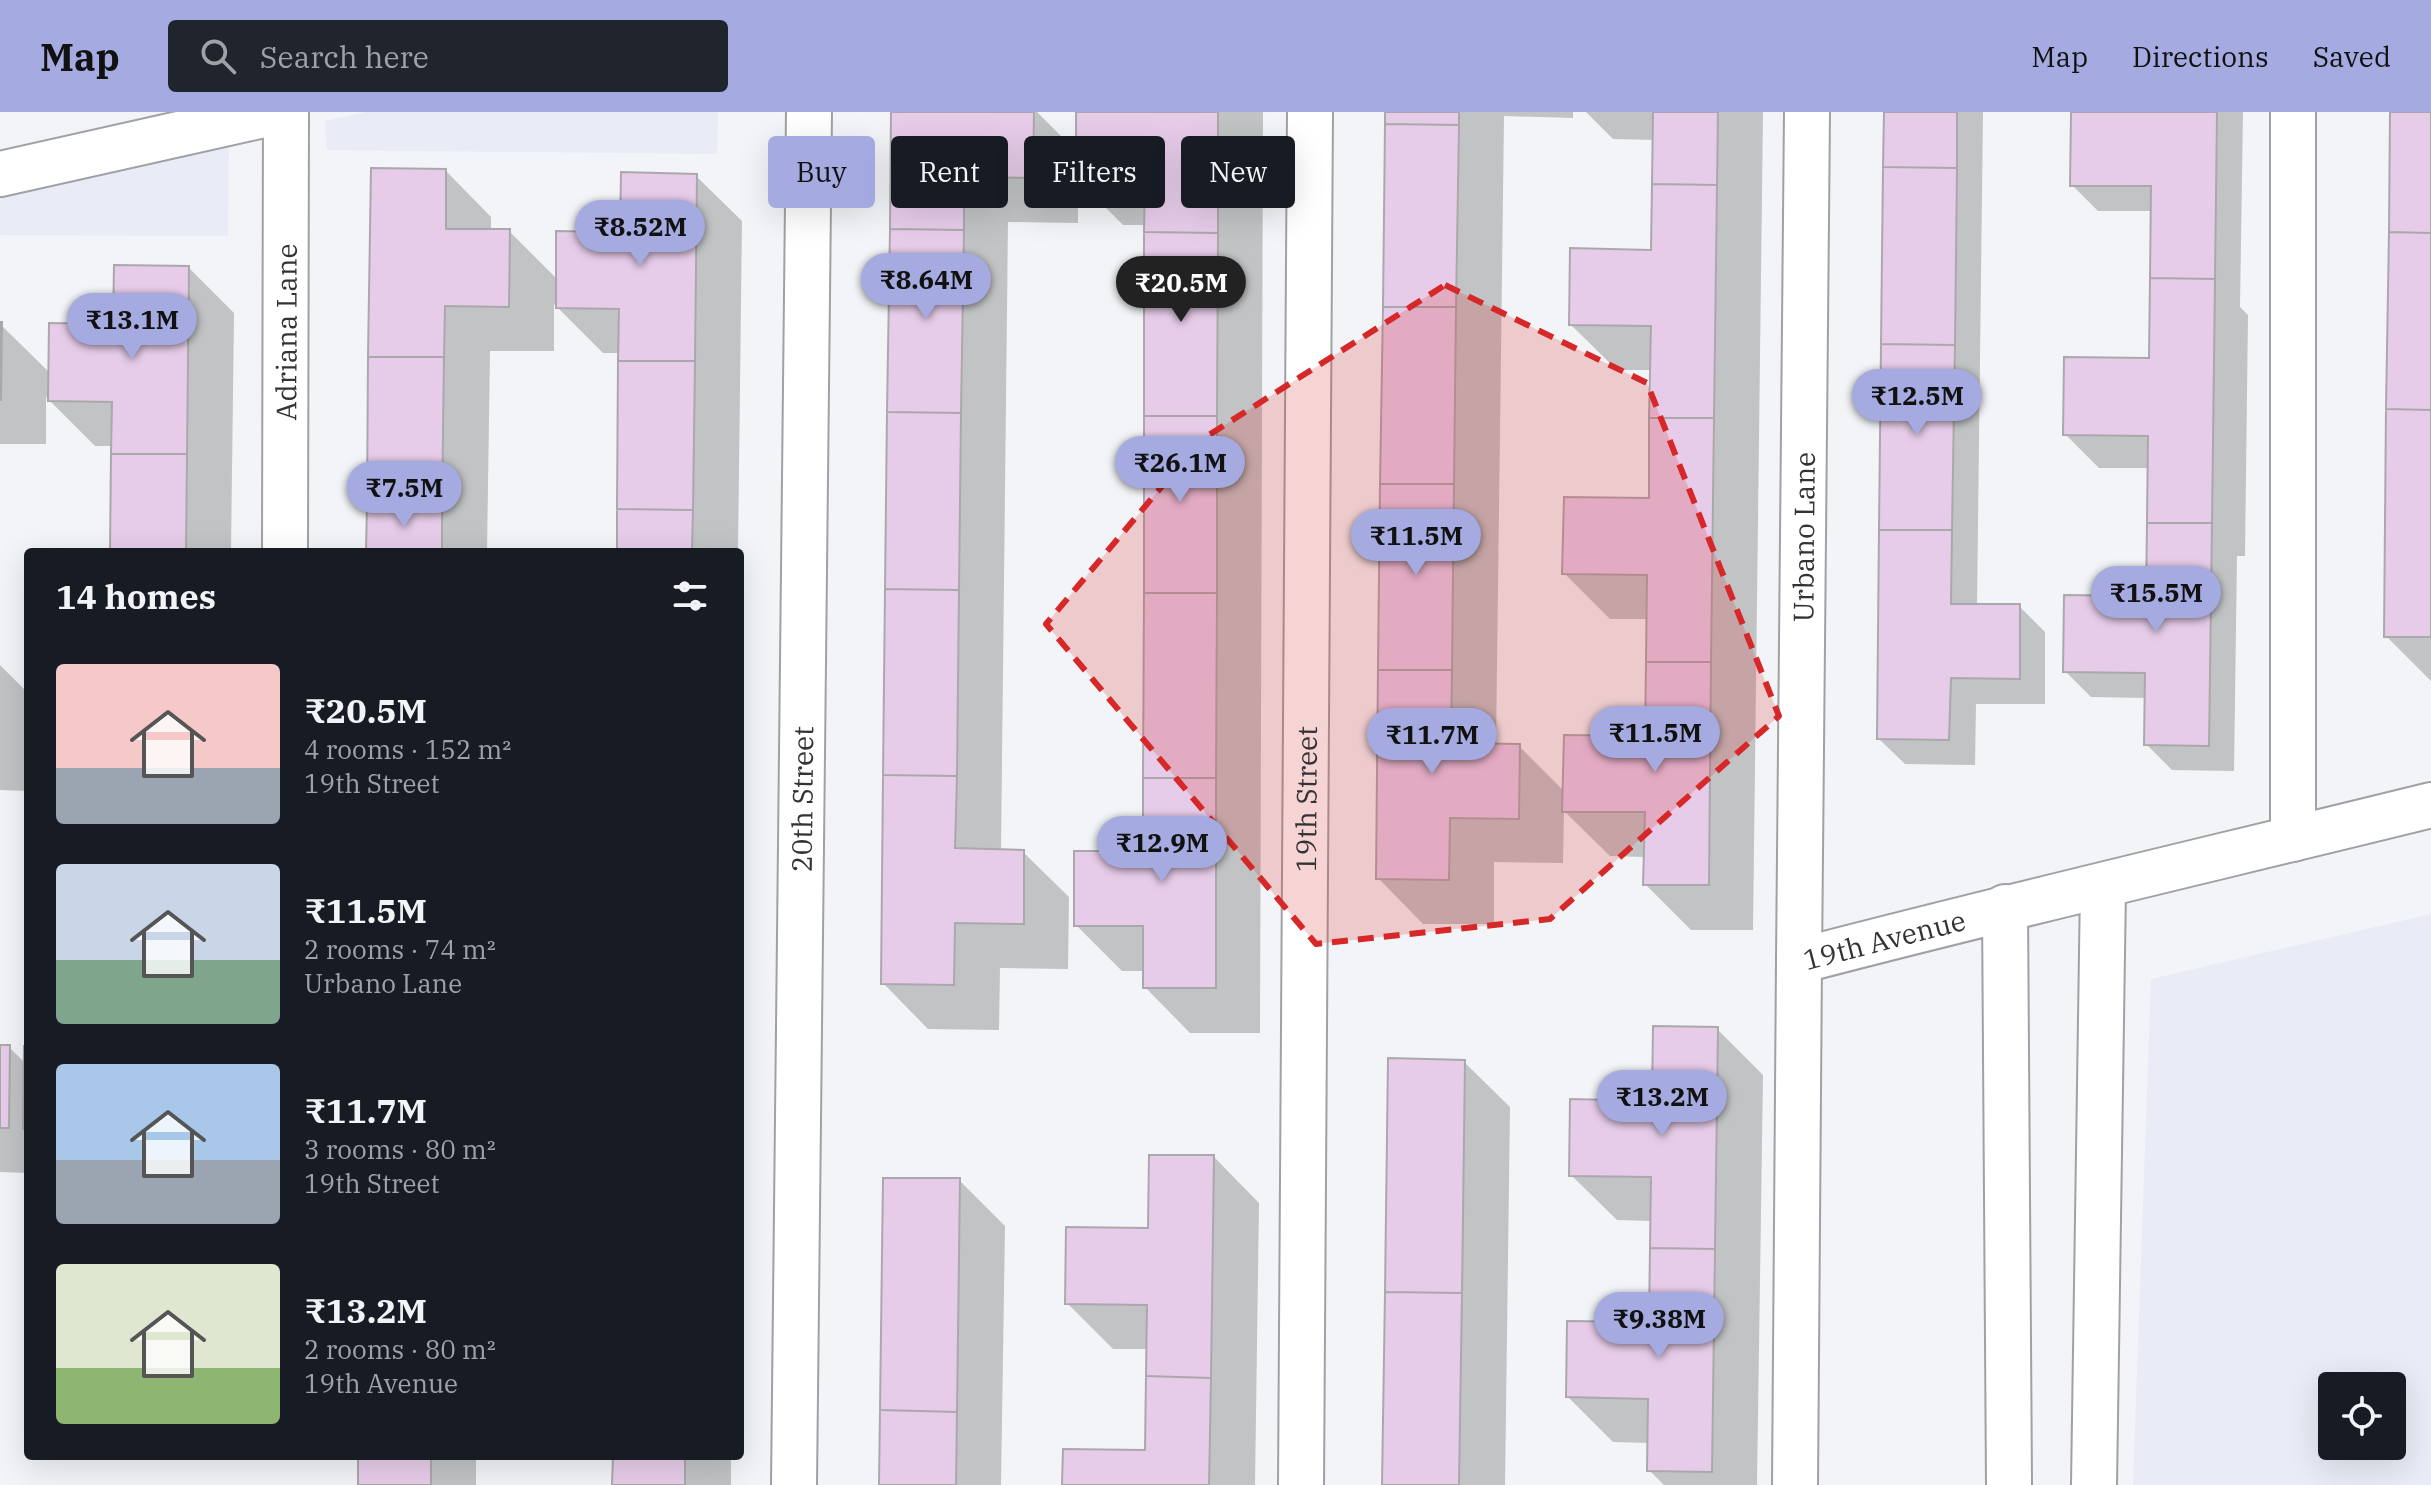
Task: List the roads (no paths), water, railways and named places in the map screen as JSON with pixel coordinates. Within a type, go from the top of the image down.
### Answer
[{"type":"street","name":"20th Street","points":[[794,1485],[809,112]]},
{"type":"street","name":"19th Street","points":[[1301,1485],[1310,112]]},
{"type":"street","name":"Urbano Lane","points":[[1799,961],[1807,112]]},
{"type":"street","points":[[2293,112],[2293,839]]},
{"type":"street","points":[[0,174],[266,114]]},
{"type":"street","name":"Adriana Lane","points":[[266,114],[285,548]]},
{"type":"street","name":"19th Avenue","points":[[1795,1485],[1799,961],[2005,907],[2103,887],[2431,805]]},
{"type":"street","points":[[2094,1485],[2103,887]]},
{"type":"street","points":[[2005,907],[2009,1485]]}]
